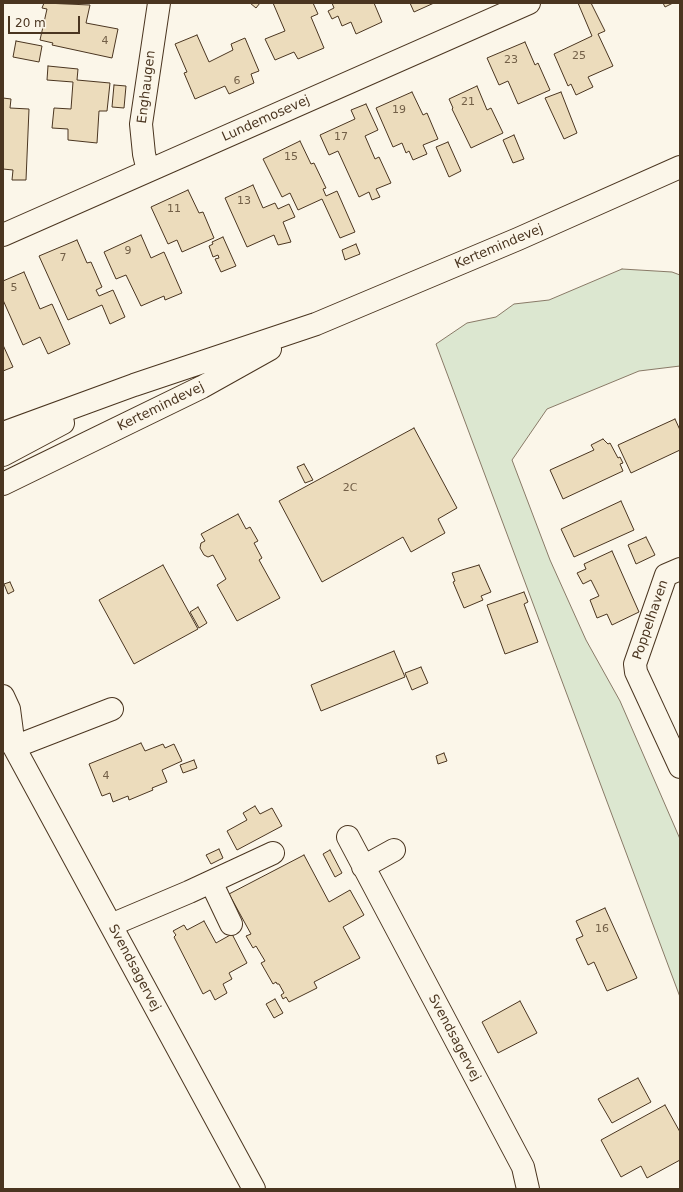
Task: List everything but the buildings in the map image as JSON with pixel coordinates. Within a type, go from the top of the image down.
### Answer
[{"type":"street","name":"Enghaugen","points":[[148,171],[144,154],[141,124],[159,3]]},
{"type":"street","name":"Lundemosevej","points":[[3,235],[530,3]]},
{"type":"street","name":"Kertemindevej","points":[[3,433],[134,385],[316,324],[511,242],[680,167]]},
{"type":"street","name":"Kertemindevej","points":[[3,484],[202,388],[316,324]]},
{"type":"street","points":[[3,455],[134,385]]},
{"type":"street","name":"Poppelhaven","points":[[680,569],[666,575],[635,664],[636,672],[680,767]]},
{"type":"street","name":"Svendsagervej","points":[[3,696],[9,709],[9,740],[254,1189]]},
{"type":"street","points":[[9,740],[112,709]]},
{"type":"street","name":"Svendsagervej","points":[[348,837],[523,1167],[528,1189]]},
{"type":"street","points":[[363,867],[394,850]]},
{"type":"street","points":[[111,925],[211,882],[273,853]]},
{"type":"street","points":[[211,882],[232,924]]},
{"type":"green space","points":[[622,269],[672,272],[680,275],[680,366],[639,371],[547,409],[512,460],[550,560],[586,640],[620,701],[680,839],[680,997],[436,344],[467,323],[496,317],[514,304],[549,300]]}]
